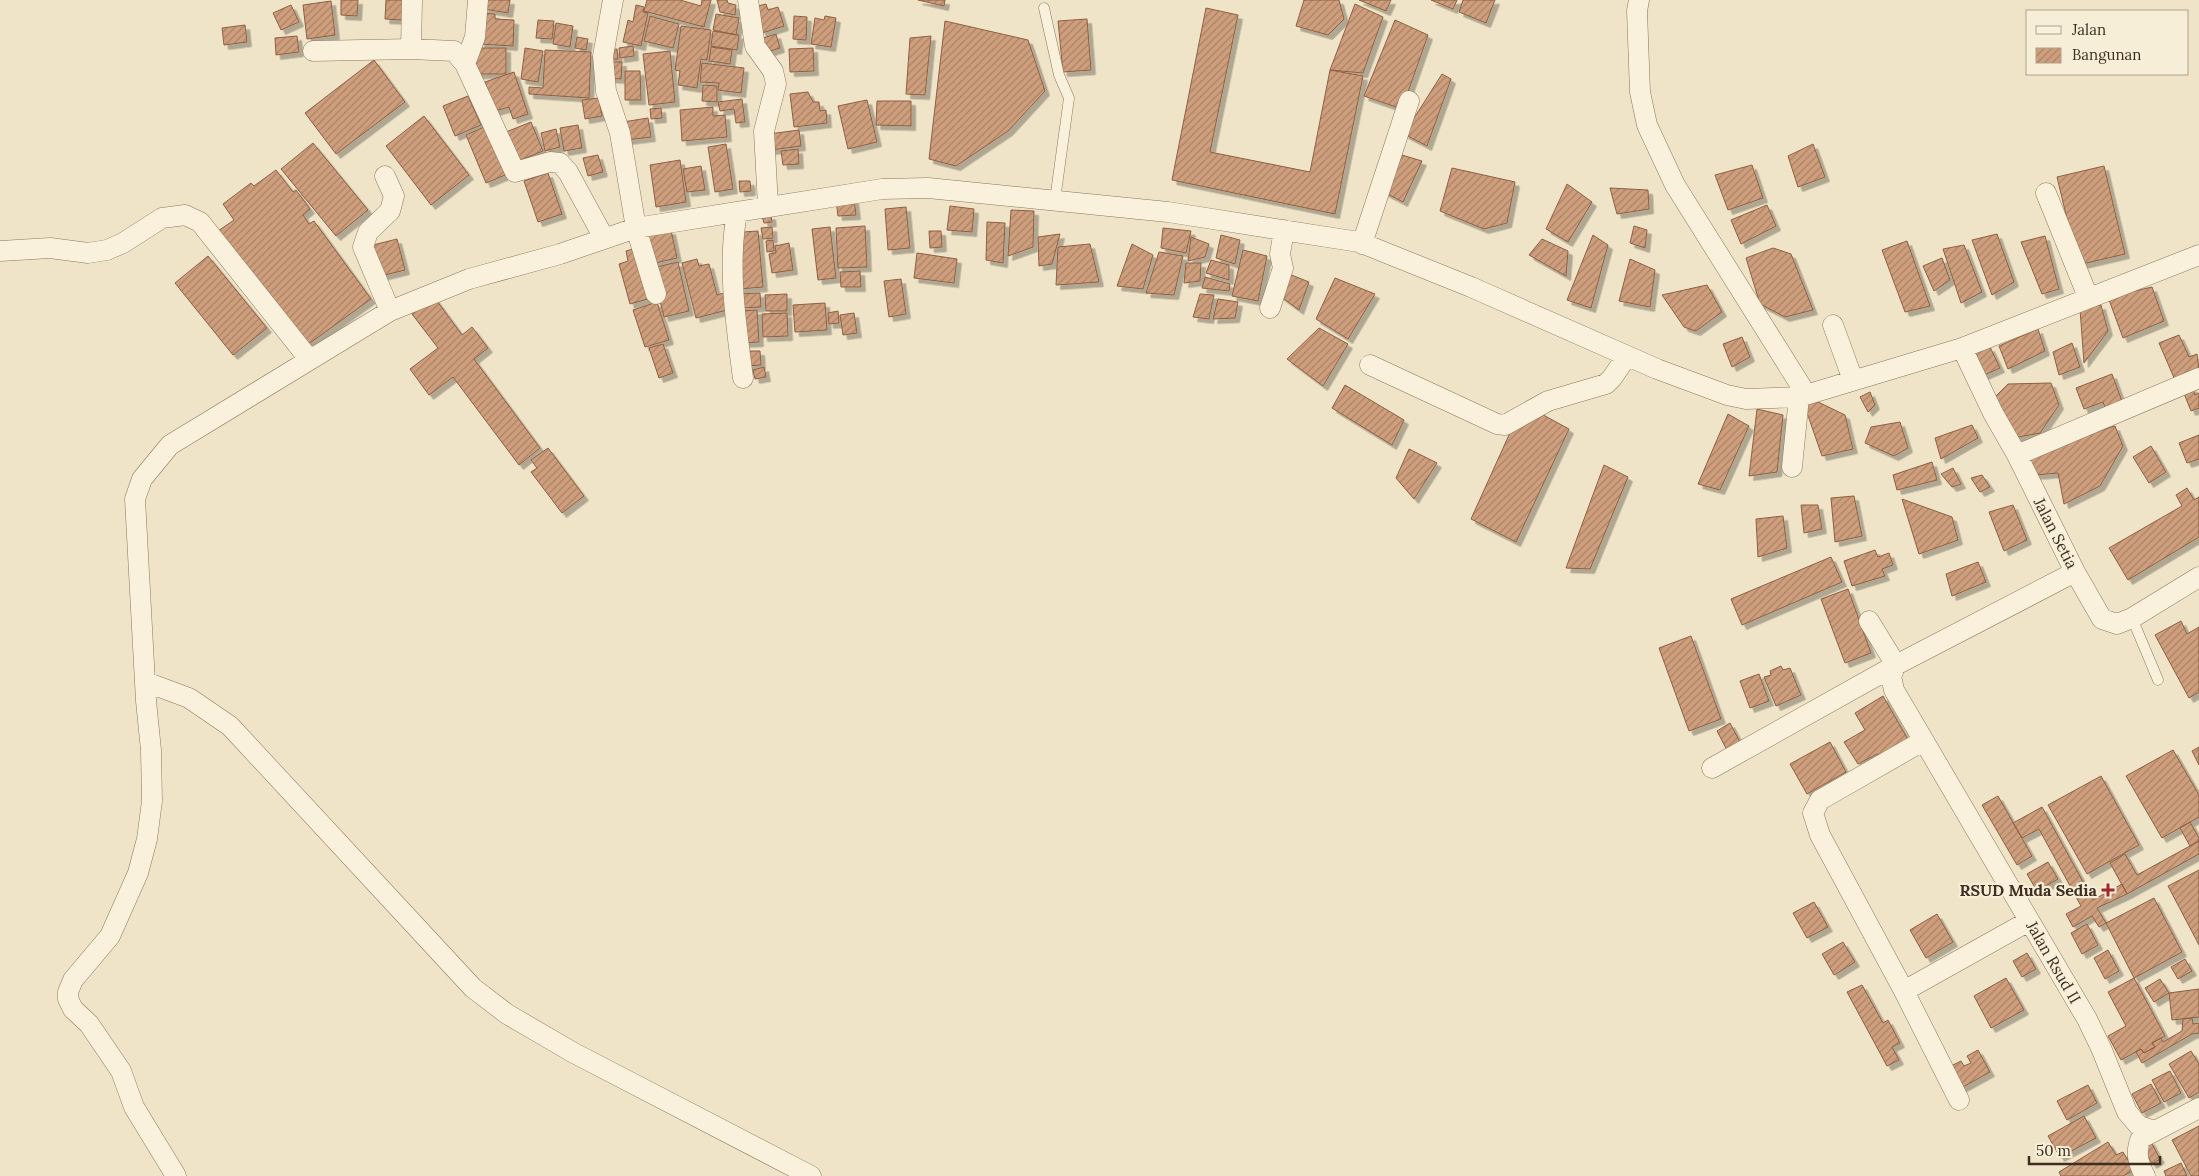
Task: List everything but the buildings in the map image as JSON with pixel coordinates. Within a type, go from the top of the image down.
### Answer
[{"type":"street","points":[[410,49],[412,0]]},
{"type":"street","points":[[465,64],[475,37],[478,0]]},
{"type":"street","points":[[613,0],[602,56],[606,92],[620,134],[636,228],[656,294]]},
{"type":"street","points":[[1639,0],[1637,11],[1640,92],[1647,124],[1675,184],[1802,396],[1792,467]]},
{"type":"street","points":[[749,1],[755,46],[773,71],[776,84],[764,131],[768,206]]},
{"type":"street","points":[[313,51],[410,49],[454,51],[465,64],[515,172],[550,162],[560,162],[568,172],[604,238]]},
{"type":"street","points":[[1362,244],[1409,101]]},
{"type":"street","points":[[386,176],[394,196],[390,211],[368,232],[363,247],[390,311]]},
{"type":"street","points":[[176,1176],[134,1107],[120,1071],[89,1024],[73,1009],[68,999],[68,992],[73,980],[110,936],[138,873],[147,839],[152,801],[152,750],[135,499],[142,479],[170,445],[390,311],[469,279],[560,254],[636,228],[882,189],[928,188],[1168,212],[1362,244],[1471,287],[1627,356],[1727,395],[1746,399],[1802,396],[1962,348],[2199,255]]},
{"type":"street","points":[[2046,193],[2088,298]]},
{"type":"street","points":[[737,213],[732,236],[736,319],[743,378]]},
{"type":"street","points":[[0,251],[50,248],[88,253],[108,250],[123,243],[162,218],[185,215],[200,222],[309,359]]},
{"type":"street","points":[[1270,308],[1282,268],[1280,254],[1284,230]]},
{"type":"street","points":[[1833,325],[1853,380]]},
{"type":"street","name":"Jalan Setia","points":[[1962,348],[1993,413],[2017,455],[2075,572],[2102,619],[2117,624],[2132,618],[2199,577]]},
{"type":"street","points":[[1370,365],[1497,424],[1504,425],[1548,401],[1606,384],[1627,356]]},
{"type":"street","points":[[2017,455],[2199,378]]},
{"type":"street","points":[[1712,768],[1896,665],[2075,572]]},
{"type":"street","points":[[1869,621],[1896,665]]},
{"type":"street","name":"Jalan Rsud II","points":[[1896,665],[1892,676],[1894,690],[2087,1020],[2101,1048],[2127,1112],[2138,1126],[2155,1131]]},
{"type":"street","points":[[146,682],[189,698],[230,726],[473,988],[487,1000],[574,1053],[812,1176]]},
{"type":"street","points":[[1924,741],[1820,800],[1813,813],[1820,836],[1904,991],[1959,1100]]},
{"type":"street","points":[[1904,991],[2029,921]]},
{"type":"street","points":[[2145,1176],[2138,1159],[2138,1147],[2141,1138],[2199,1108]]},
{"type":"lane","points":[[1044,8],[1058,75],[1070,98],[1055,200]]},
{"type":"lane","points":[[2132,618],[2158,680]]},
{"type":"place","name":"RSUD Muda Sedia","points":[[2108,890]]}]
